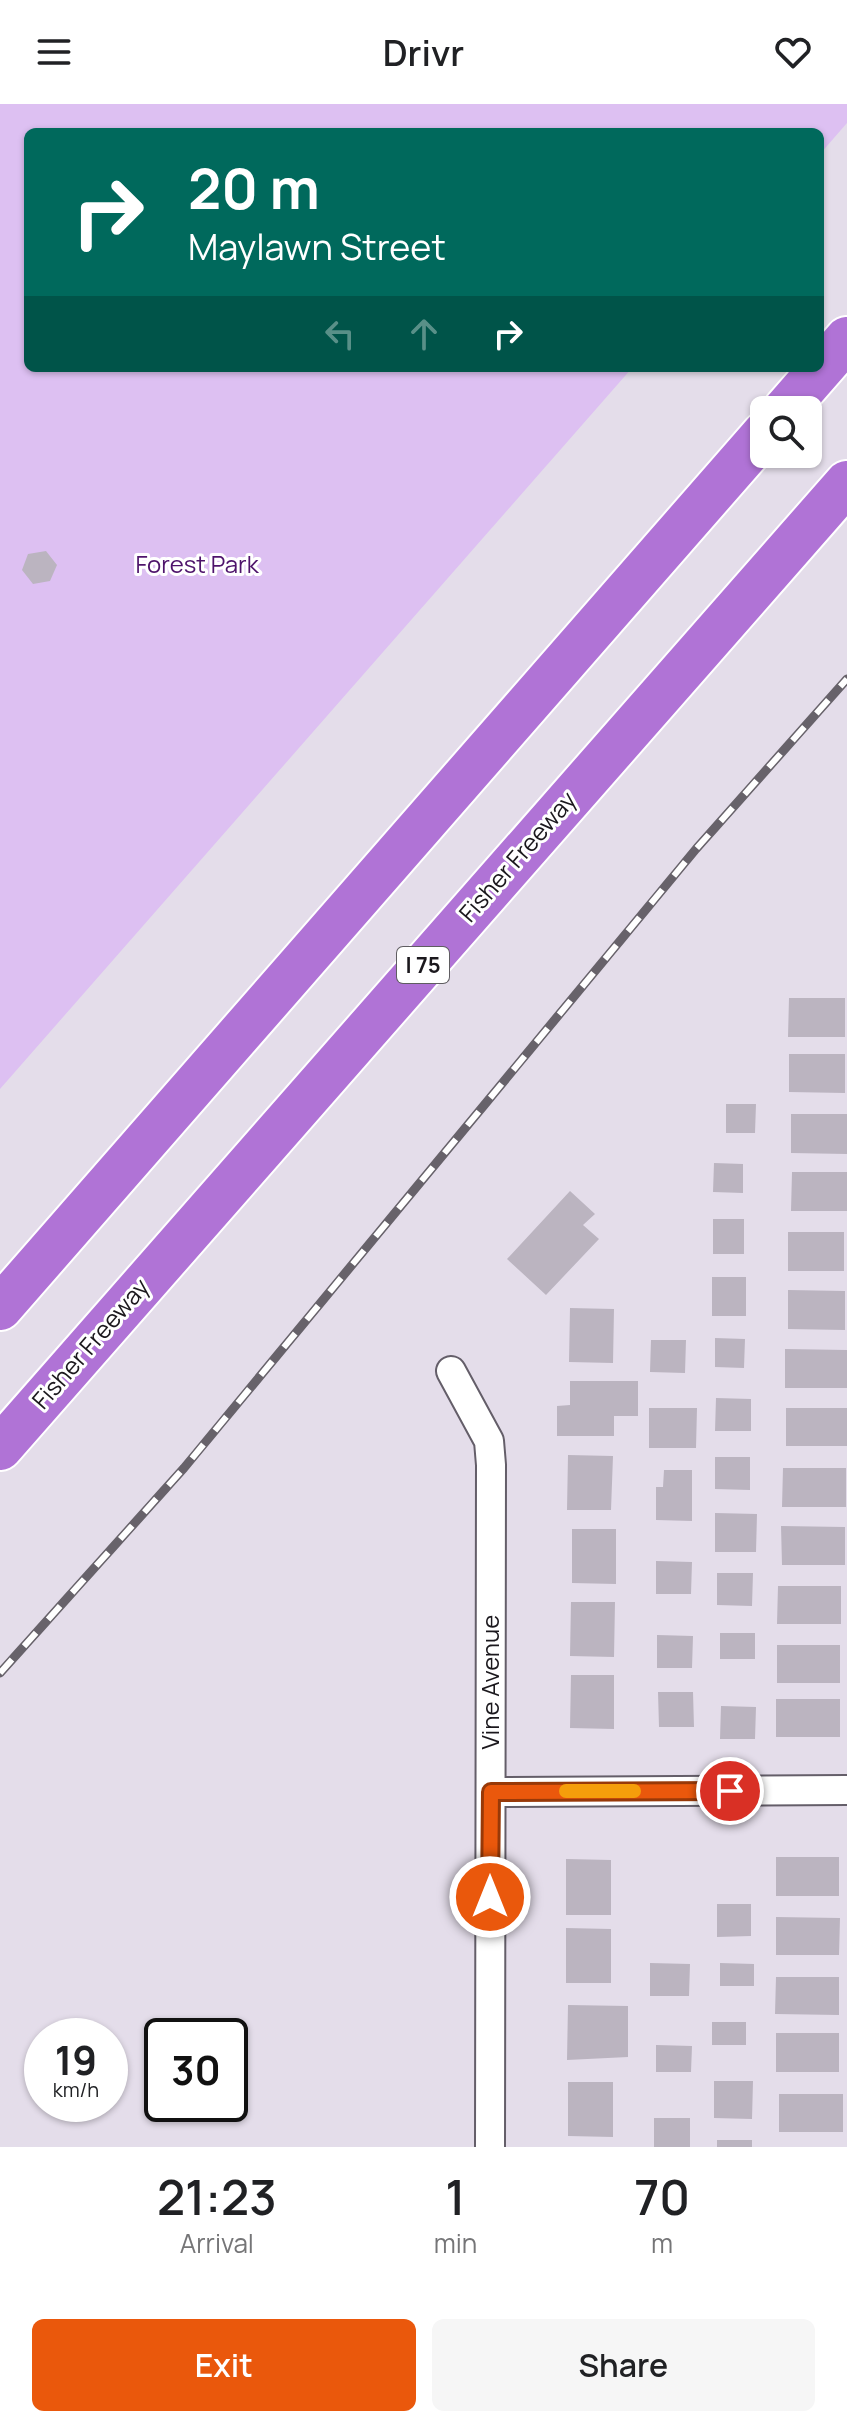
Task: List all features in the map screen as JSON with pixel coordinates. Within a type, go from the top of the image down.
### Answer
[{"type":"highway","points":[[824,365],[847,339]]},
{"type":"highway","points":[[797,396],[818,372]]},
{"type":"highway","points":[[0,1308],[750,450]]},
{"type":"highway","name":"Fisher Freeway","points":[[0,1448],[847,483]]},
{"type":"street","name":"Vine Avenue","points":[[451,1371],[489,1441],[491,1465],[490,2147]]},
{"type":"street","points":[[491,1792],[847,1790]]},
{"type":"green space","name":"Forest Park","points":[[0,104],[847,104],[847,123],[824,149],[824,128],[24,128],[24,372],[628,372],[0,1089]]},
{"type":"building","points":[[46,551],[57,565],[50,581],[33,584],[22,570],[28,554]]},
{"type":"building","points":[[789,998],[845,998],[845,1037],[788,1037]]},
{"type":"building","points":[[789,1054],[845,1054],[845,1093],[789,1092]]},
{"type":"building","points":[[726,1104],[756,1104],[755,1133],[726,1133]]},
{"type":"building","points":[[791,1114],[847,1114],[847,1154],[791,1153]]},
{"type":"building","points":[[714,1163],[743,1164],[743,1193],[713,1192]]},
{"type":"building","points":[[792,1172],[847,1172],[847,1211],[791,1211]]},
{"type":"building","points":[[570,1191],[595,1214],[583,1225],[599,1239],[546,1295],[507,1259]]},
{"type":"building","points":[[713,1219],[744,1219],[744,1254],[713,1254]]},
{"type":"building","points":[[788,1232],[844,1232],[844,1271],[788,1271]]},
{"type":"building","points":[[712,1277],[746,1277],[746,1316],[712,1316]]},
{"type":"building","points":[[788,1290],[845,1291],[845,1330],[788,1329]]},
{"type":"building","points":[[570,1308],[614,1309],[613,1363],[569,1362]]},
{"type":"building","points":[[715,1338],[745,1339],[744,1368],[715,1367]]},
{"type":"building","points":[[651,1340],[686,1340],[685,1373],[650,1372]]},
{"type":"building","points":[[785,1349],[847,1350],[847,1388],[785,1388]]},
{"type":"building","points":[[570,1381],[638,1381],[638,1416],[614,1416],[614,1436],[557,1436],[557,1406],[570,1405]]},
{"type":"building","points":[[716,1398],[751,1399],[751,1431],[715,1431]]},
{"type":"building","points":[[649,1408],[697,1408],[696,1448],[649,1448]]},
{"type":"building","points":[[786,1408],[847,1408],[847,1446],[786,1446]]},
{"type":"building","points":[[568,1455],[613,1456],[611,1510],[567,1510]]},
{"type":"building","points":[[715,1457],[750,1457],[750,1490],[715,1489]]},
{"type":"building","points":[[783,1468],[846,1468],[846,1507],[782,1507]]},
{"type":"building","points":[[664,1470],[692,1470],[692,1521],[656,1520],[656,1487],[663,1487]]},
{"type":"building","points":[[715,1513],[757,1514],[756,1552],[715,1552]]},
{"type":"building","points":[[781,1526],[845,1527],[845,1565],[782,1565]]},
{"type":"building","points":[[572,1529],[616,1529],[616,1584],[572,1583]]},
{"type":"building","points":[[656,1561],[692,1562],[691,1594],[656,1594]]},
{"type":"building","points":[[717,1573],[753,1573],[752,1606],[717,1605]]},
{"type":"building","points":[[778,1586],[841,1586],[841,1624],[777,1624]]},
{"type":"building","points":[[571,1602],[615,1602],[614,1657],[570,1656]]},
{"type":"building","points":[[720,1633],[755,1633],[755,1659],[720,1659]]},
{"type":"building","points":[[657,1635],[693,1636],[692,1668],[657,1668]]},
{"type":"building","points":[[777,1645],[840,1645],[840,1683],[777,1683]]},
{"type":"building","points":[[571,1675],[614,1675],[614,1729],[570,1728]]},
{"type":"building","points":[[658,1692],[693,1692],[694,1727],[659,1727]]},
{"type":"building","points":[[776,1699],[840,1699],[840,1737],[776,1737]]},
{"type":"building","points":[[721,1706],[756,1707],[755,1739],[720,1739]]},
{"type":"building","points":[[776,1857],[839,1857],[839,1896],[776,1896]]},
{"type":"building","points":[[566,1859],[611,1860],[611,1915],[566,1915]]},
{"type":"building","points":[[717,1904],[751,1904],[751,1936],[717,1937]]},
{"type":"building","points":[[776,1917],[840,1918],[839,1955],[776,1955]]},
{"type":"building","points":[[566,1928],[611,1929],[611,1983],[566,1983]]},
{"type":"building","points":[[650,1963],[690,1964],[689,1996],[650,1996]]},
{"type":"building","points":[[720,1963],[754,1964],[754,1986],[720,1986]]},
{"type":"building","points":[[776,1977],[839,1977],[839,2015],[775,2014]]},
{"type":"building","points":[[568,2005],[628,2006],[628,2057],[567,2060]]},
{"type":"building","points":[[712,2022],[746,2022],[746,2045],[712,2045]]},
{"type":"building","points":[[776,2033],[839,2033],[839,2072],[776,2072]]},
{"type":"building","points":[[656,2045],[692,2046],[691,2072],[656,2072]]},
{"type":"building","points":[[714,2081],[753,2081],[752,2119],[714,2118]]},
{"type":"building","points":[[568,2082],[613,2082],[613,2137],[568,2136]]},
{"type":"building","points":[[779,2094],[843,2094],[843,2132],[779,2132]]},
{"type":"building","points":[[654,2118],[690,2118],[690,2147],[654,2147]]},
{"type":"building","points":[[717,2140],[752,2140],[752,2147],[717,2147]]},
{"type":"railway","points":[[0,1673],[184,1468],[696,849],[847,679]]},
{"type":"slow traffic","points":[[566,1791],[634,1791]]},
{"type":"route","points":[[490,1897],[491,1792],[730,1791]]}]
